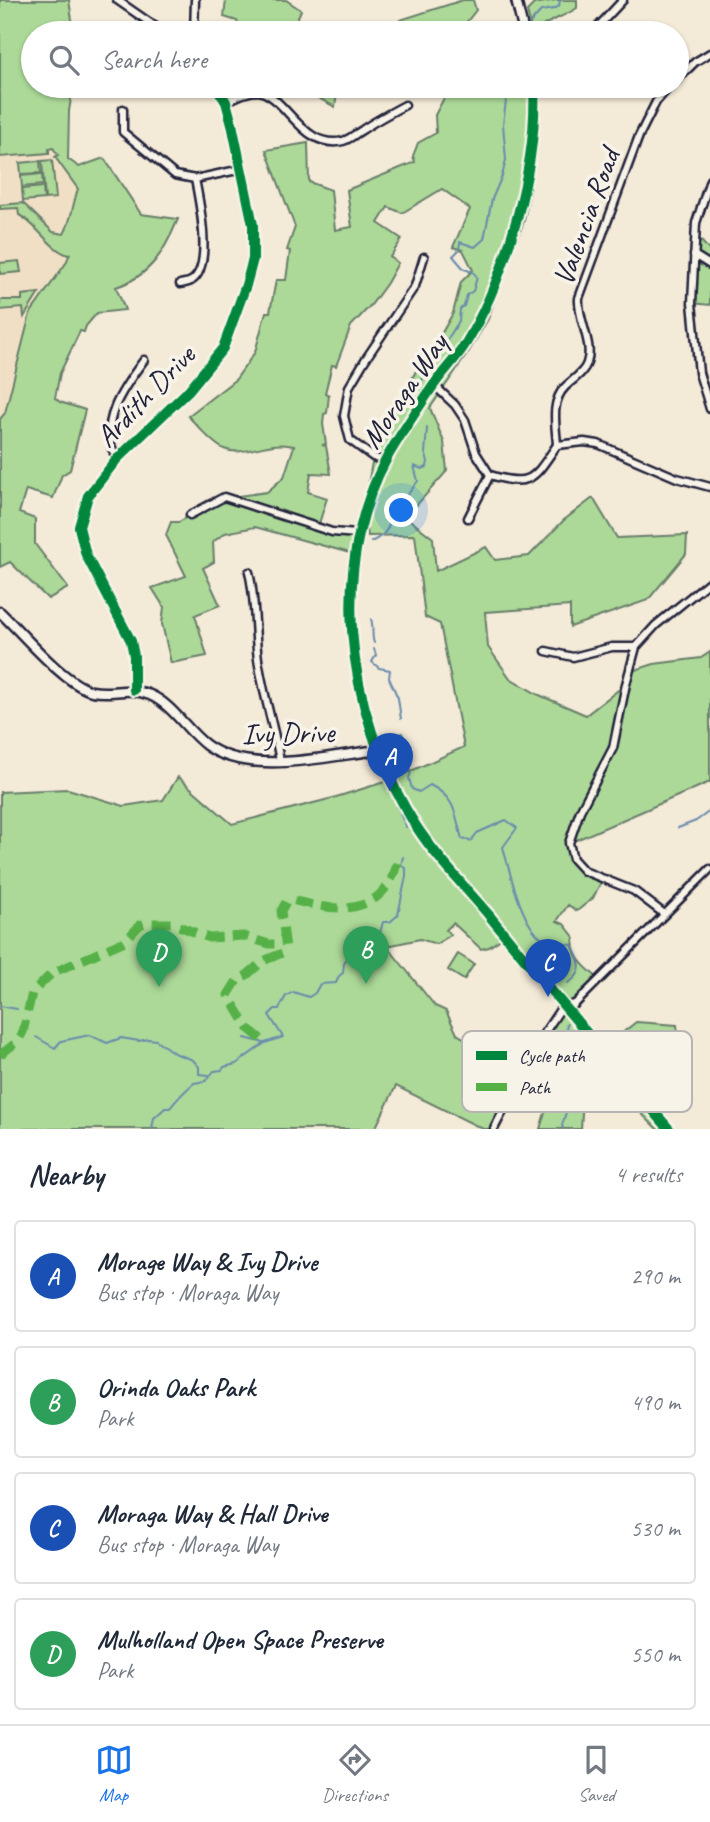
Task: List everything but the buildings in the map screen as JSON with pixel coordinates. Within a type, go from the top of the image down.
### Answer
[{"type":"main road","points":[[516,0],[521,21]]},
{"type":"main road","name":"Moraga Way","points":[[536,98],[531,152],[516,220],[493,288],[469,338],[434,385],[385,462],[366,504],[357,534],[351,600],[354,648],[361,690],[378,750],[418,828],[584,1031]]},
{"type":"main road","name":"Ivy Drive","points":[[0,611],[78,685],[101,691],[134,690],[159,700],[205,744],[223,755],[253,762],[378,750]]},
{"type":"main road","name":"Moraga Way","points":[[654,1112],[669,1129]]},
{"type":"street","points":[[117,0],[147,21]]},
{"type":"street","points":[[194,21],[195,0]]},
{"type":"street","points":[[603,21],[623,0]]},
{"type":"street","points":[[689,68],[710,53]]},
{"type":"street","name":"Ardith Drive","points":[[134,690],[131,641],[86,555],[79,527],[88,496],[117,459],[188,391],[223,348],[253,259],[253,225],[224,98]]},
{"type":"street","points":[[226,102],[234,98]]},
{"type":"street","points":[[272,98],[292,120],[309,133],[326,141],[340,142],[405,105]]},
{"type":"street","name":"Valencia Road","points":[[557,445],[555,406],[559,395],[587,364],[589,351],[578,309],[579,298],[639,136],[660,98]]},
{"type":"street","points":[[123,109],[123,132],[175,175],[195,179],[242,169]]},
{"type":"street","points":[[180,284],[192,281],[196,276],[204,253],[202,215],[195,179]]},
{"type":"street","points":[[710,180],[696,223],[692,303],[699,373],[710,409]]},
{"type":"street","points":[[694,255],[710,265]]},
{"type":"street","points":[[385,462],[373,457],[350,440],[344,416],[349,387],[415,286],[424,257]]},
{"type":"street","points":[[117,459],[111,449],[111,415],[127,382],[144,360]]},
{"type":"street","points":[[434,385],[455,405],[465,420],[476,453],[490,475],[512,482],[523,482],[540,469],[557,445],[584,442],[598,444],[677,478],[710,487]]},
{"type":"street","points":[[468,519],[490,475]]},
{"type":"street","points":[[190,515],[224,497],[234,498],[332,532],[357,534]]},
{"type":"street","points":[[248,572],[253,591],[257,655],[265,702],[280,761]]},
{"type":"street","points":[[663,914],[634,891],[584,872],[573,859],[569,843],[580,811],[613,748],[636,647],[656,625],[710,581]]},
{"type":"street","points":[[546,651],[573,657],[612,647],[636,647]]},
{"type":"street","points":[[545,1031],[563,1007],[575,1004],[710,869]]},
{"type":"street","points":[[494,1129],[503,1112]]},
{"type":"shaded area","points":[[0,0],[69,0],[72,21],[21,21],[21,98],[71,98],[68,159],[79,167],[104,158],[141,214],[178,219],[165,250],[150,267],[128,284],[116,287],[125,310],[97,312],[84,332],[80,331],[60,373],[55,398],[85,410],[70,470],[62,475],[53,498],[26,490],[16,523],[0,518]]},
{"type":"green space","points":[[0,0],[69,0],[72,21],[21,21],[21,98],[71,98],[68,159],[79,167],[104,158],[141,214],[178,219],[162,251],[148,269],[116,287],[125,310],[97,313],[84,332],[80,331],[60,373],[55,398],[85,410],[70,470],[62,475],[53,498],[26,490],[19,513],[35,519],[35,544],[68,588],[48,599],[10,562],[0,567],[0,419],[5,413],[30,314],[66,263],[70,253],[68,255],[54,247],[19,215],[18,208],[0,209],[0,205],[23,203],[53,232],[64,234],[78,189],[55,157],[58,155],[53,148],[49,149],[49,153],[0,157]]},
{"type":"green space","points":[[226,0],[286,0],[301,10],[296,21],[237,21],[224,17]]},
{"type":"green space","points":[[463,0],[473,0],[476,10],[467,21],[400,20]]},
{"type":"green space","points":[[577,0],[577,8],[552,21],[529,21],[527,11],[534,4]]},
{"type":"green space","points":[[318,98],[336,98],[335,107]]},
{"type":"green space","points":[[444,98],[537,98],[537,132],[531,152],[531,187],[524,221],[488,319],[430,408],[444,442],[447,471],[406,517],[433,538],[436,571],[486,547],[495,560],[529,556],[564,520],[593,498],[617,538],[687,535],[686,554],[648,600],[570,627],[570,606],[485,612],[488,647],[510,678],[537,694],[586,715],[626,684],[635,670],[654,664],[701,658],[710,652],[710,782],[569,843],[578,866],[602,880],[593,898],[577,911],[568,905],[557,921],[564,924],[574,937],[574,950],[580,961],[599,979],[575,1004],[564,1007],[577,1023],[572,1031],[546,1031],[563,1007],[505,936],[481,949],[453,923],[446,930],[451,935],[436,944],[420,939],[387,946],[435,1006],[446,1011],[457,1034],[462,1037],[462,1112],[504,1112],[494,1129],[483,1129],[396,1086],[375,1129],[0,1129],[0,792],[68,789],[124,806],[163,800],[178,777],[232,824],[391,780],[464,747],[440,624],[425,617],[415,535],[368,536],[364,506],[373,457],[392,415],[453,313],[461,282],[473,270],[463,250],[453,247],[470,209],[442,189],[402,213],[388,207],[378,223],[402,239],[390,257],[398,263],[371,305],[351,326],[336,366],[332,365],[325,393],[329,395],[323,424],[326,444],[322,445],[326,446],[331,474],[311,473],[308,492],[327,498],[318,527],[357,534],[361,556],[255,527],[225,533],[213,542],[214,562],[203,568],[220,605],[195,615],[207,656],[171,663],[162,624],[164,607],[152,588],[186,576],[166,535],[171,522],[179,522],[216,499],[267,492],[284,477],[294,446],[284,444],[240,451],[224,449],[188,416],[236,379],[255,352],[266,312],[270,312],[276,280],[286,280],[290,251],[287,250],[295,227],[266,150],[308,143],[309,182],[331,190],[335,230],[352,227],[347,190],[415,162],[413,156],[418,143],[436,133],[435,115]]},
{"type":"green space","points":[[52,160],[56,198],[45,199],[42,161]]},
{"type":"green space","points":[[40,161],[41,173],[21,174],[20,163]]},
{"type":"green space","points":[[42,174],[43,185],[22,187],[21,176]]},
{"type":"green space","points":[[43,187],[44,199],[23,201],[22,189]]},
{"type":"green space","points":[[695,234],[710,251],[710,305],[692,303]]},
{"type":"green space","points":[[19,261],[21,272],[0,274],[0,263]]},
{"type":"green space","points":[[39,293],[24,317],[23,308],[0,310],[0,300],[22,300],[22,295]]},
{"type":"green space","points":[[458,954],[474,964],[464,980],[448,970]]},
{"type":"green space","points":[[636,1022],[677,1025],[678,1031],[625,1031]]},
{"type":"green space","points":[[545,1112],[582,1112],[581,1129],[540,1129]]},
{"type":"green space","points":[[640,1112],[650,1112],[665,1129],[657,1129]]},
{"type":"waterway","points":[[532,21],[541,11],[559,6],[560,0]]},
{"type":"waterway","points":[[419,402],[416,397],[417,388],[459,321],[460,309],[464,306],[467,295],[473,291],[477,277],[473,272],[464,269],[453,256],[459,250],[460,242],[475,247],[484,239],[492,199],[506,160],[503,124],[506,98]]},
{"type":"waterway","points":[[371,542],[387,530],[389,510],[399,506],[418,481],[414,466],[422,469],[427,467],[427,428]]},
{"type":"waterway","points":[[371,619],[374,643]]},
{"type":"waterway","points":[[374,649],[376,655],[372,662],[379,668],[390,670],[389,678],[398,698],[401,719]]},
{"type":"waterway","points":[[402,733],[405,743],[400,756],[411,772],[409,778],[412,789],[419,792],[430,785],[445,795],[456,814],[462,839],[471,841],[477,833],[506,820],[517,828],[503,847],[516,892],[525,916],[539,936],[572,945],[580,966],[577,975],[568,983]]},
{"type":"waterway","points":[[395,801],[406,827]]},
{"type":"waterway","points":[[678,828],[696,821],[710,811]]},
{"type":"waterway","points":[[152,1129],[154,1118],[165,1108],[170,1108],[194,1083],[206,1081],[214,1071],[236,1064],[265,1043],[283,1037],[269,1015],[279,1009],[286,996],[293,992],[309,997],[320,984],[336,983],[343,973],[349,953],[355,951],[372,933],[380,933],[383,922],[390,922],[398,915],[406,876],[406,869],[401,865],[403,857]]},
{"type":"waterway","points":[[0,1006],[17,1009]]},
{"type":"waterway","points":[[566,1031],[567,1024]]},
{"type":"waterway","points":[[36,1037],[55,1048],[61,1041],[90,1035],[107,1043],[121,1038],[156,1040],[174,1053],[193,1060],[199,1067],[199,1074],[209,1075]]},
{"type":"waterway","points":[[245,1038],[264,1043]]},
{"type":"waterway","points":[[563,1129],[566,1112]]},
{"type":"marked path","points":[[261,1039],[249,1029],[228,995],[238,979],[286,948],[281,911],[286,902],[292,900],[341,908],[370,902],[391,880],[398,861]]},
{"type":"marked path","points":[[0,1055],[18,1041],[23,1032],[32,993],[52,973],[125,941],[140,925],[171,923],[209,938],[244,936],[269,944],[276,944],[283,938]]},
{"type":"cycle path","points":[[134,690],[131,641],[86,555],[79,527],[88,496],[117,459],[188,391],[223,348],[246,285],[253,259],[253,225],[232,124],[224,98]]},
{"type":"cycle path","points":[[534,98],[531,150],[525,184],[507,253],[494,285],[466,343],[412,417],[376,481],[360,530],[352,580],[352,632],[359,683],[372,733],[391,781],[416,826],[441,860],[586,1031]]},
{"type":"cycle path","points":[[655,1112],[669,1129]]},
{"type":"place","name":"Morage Way & Ivy Drive","points":[[390,791]]},
{"type":"place","name":"Orinda Oaks Park","points":[[366,984]]},
{"type":"place","name":"Mulholland Open Space Preserve","points":[[159,987]]},
{"type":"place","name":"Moraga Way & Hall Drive","points":[[548,997]]}]
